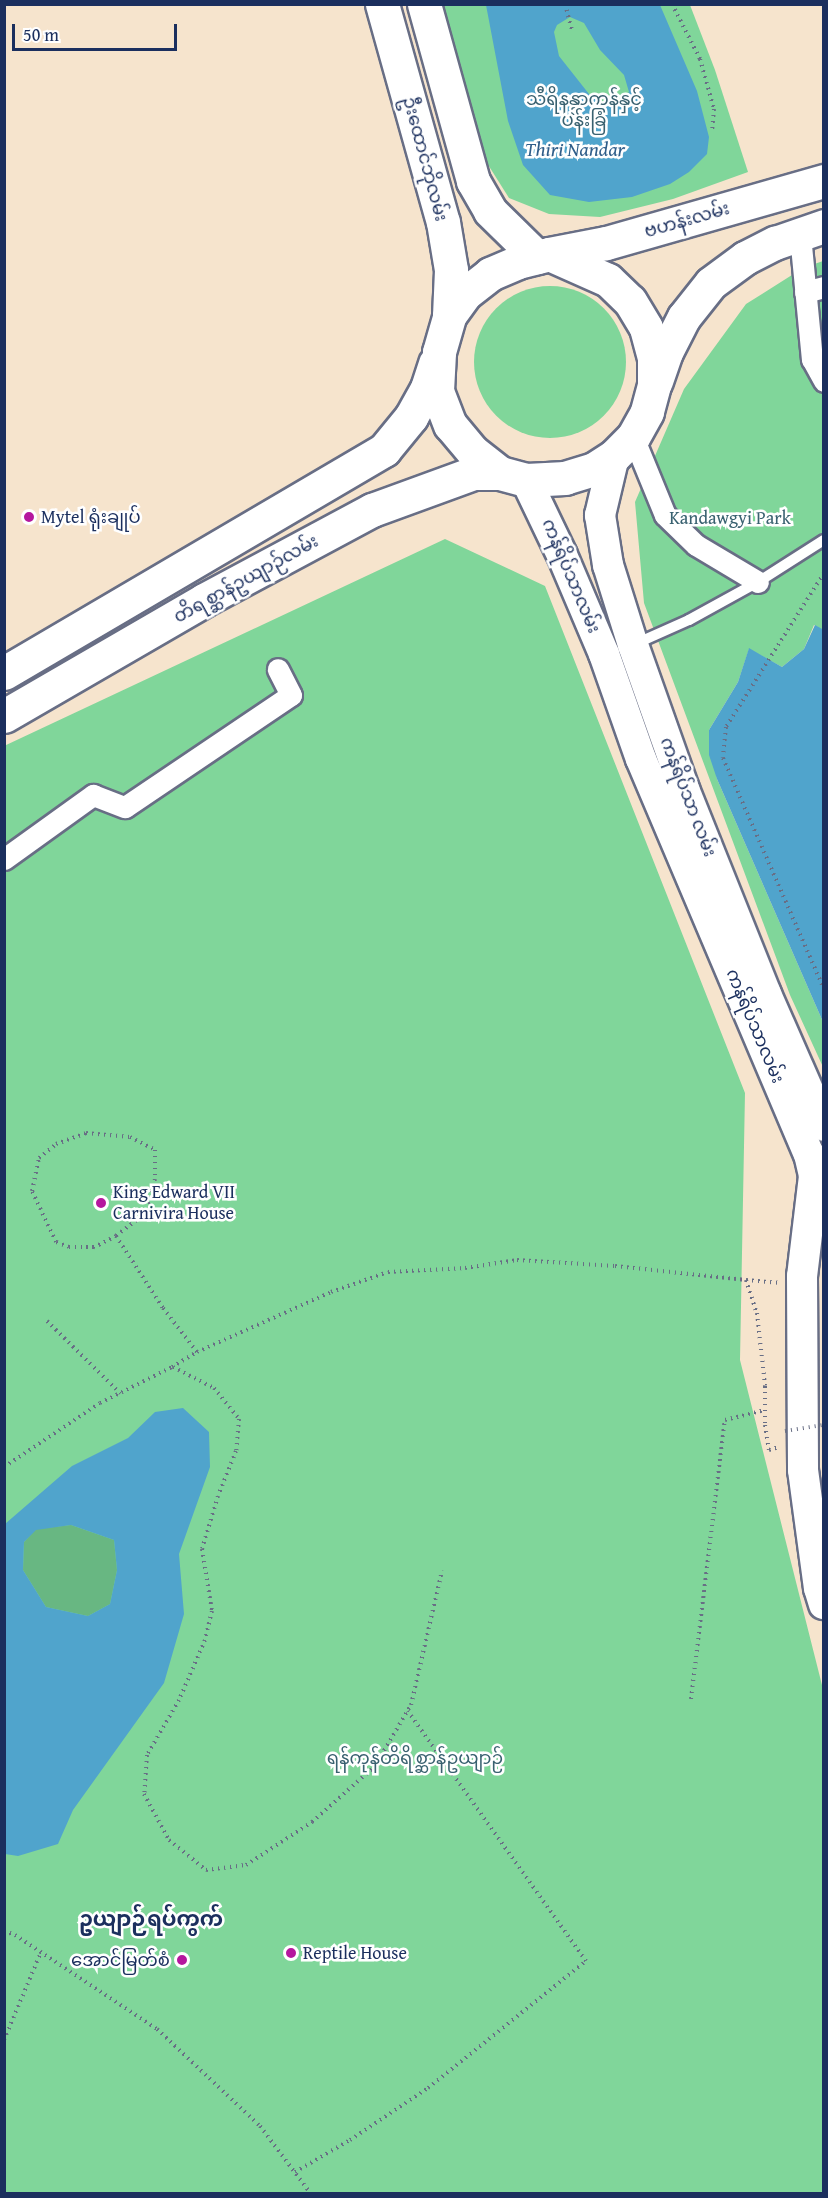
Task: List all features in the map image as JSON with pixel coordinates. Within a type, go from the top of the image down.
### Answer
[{"type":"main road","name":"ဦးထောင်ဘိုလမ်း","points":[[382,4],[443,222],[451,270],[449,316]]},
{"type":"main road","points":[[424,4],[473,182],[490,211],[543,255],[608,280],[630,301],[646,328],[654,358],[654,385]]},
{"type":"main road","name":"ဗဟန်းလမ်း","points":[[449,316],[466,293],[490,274],[543,255],[606,243],[824,181]]},
{"type":"main road","points":[[623,446],[647,412],[666,352],[684,317],[711,283],[745,258],[775,243],[812,230]]},
{"type":"main road","points":[[4,673],[384,450],[411,417],[427,388],[449,316]]},
{"type":"main road","points":[[439,352],[437,391],[450,424],[473,453],[513,477]]},
{"type":"main road","name":"တိရစ္ဆာန်ဥယျာဉ်လမ်း","points":[[4,716],[204,600],[372,510],[473,473],[513,477],[565,478],[594,469],[623,446]]},
{"type":"main road","name":"ကန်ရိပ်သာ လမ်း","points":[[623,446],[600,515],[618,649],[710,854],[766,994],[824,1126]]},
{"type":"main road","name":"ကန်ရိပ်သာလမ်း","points":[[513,477],[618,649],[641,759],[809,1154],[814,1176],[813,1286],[803,1470],[819,1588],[824,1604]]},
{"type":"main road","points":[[824,1310],[820,1348],[824,1456]]},
{"type":"street","points":[[812,230],[814,290],[812,359],[824,381]]},
{"type":"street","points":[[623,446],[665,515],[696,545],[758,582]]},
{"type":"street","points":[[4,859],[93,795],[124,807],[291,695],[278,669]]},
{"type":"lane","points":[[618,649],[689,620],[758,582],[824,540]]},
{"type":"path","points":[[565,4],[572,30]]},
{"type":"path","points":[[672,4],[700,58],[714,109],[711,133]]},
{"type":"path","points":[[824,573],[726,727],[723,758],[824,989]]},
{"type":"path","points":[[86,1132],[130,1137],[155,1150],[155,1179],[146,1213],[116,1236],[94,1247],[69,1247],[56,1242],[32,1191],[39,1158],[56,1144],[86,1132]]},
{"type":"path","points":[[116,1236],[163,1308],[197,1352]]},
{"type":"path","points":[[4,1467],[100,1403],[197,1352],[331,1292],[388,1272],[465,1268],[517,1260],[615,1266],[746,1280],[757,1313],[765,1386],[765,1425]]},
{"type":"path","points":[[47,1321],[120,1393]]},
{"type":"path","points":[[172,1367],[214,1388],[239,1419],[236,1451],[218,1496],[202,1549],[212,1611],[205,1640],[179,1700],[147,1755],[144,1794],[169,1840],[206,1870],[246,1865],[312,1822],[375,1766],[408,1711],[442,1571]]},
{"type":"path","points":[[691,1700],[725,1420],[765,1410]]},
{"type":"path","points":[[785,1431],[824,1425]]},
{"type":"path","points":[[295,2172],[350,2140],[428,2088],[586,1961],[408,1711]]},
{"type":"path","points":[[4,1931],[41,1952],[157,2029],[260,2126],[311,2193]]},
{"type":"path","points":[[4,2040],[41,1952]]},
{"type":"green space","name":"Thiri Nandar","points":[[434,5],[690,5],[715,70],[748,172],[673,199],[600,217],[549,214],[509,198],[480,152]]},
{"type":"green space","name":"Kandawgyi Park","points":[[823,261],[823,630],[814,625],[804,649],[782,667],[749,649],[738,682],[709,730],[717,779],[823,1022],[823,1067],[790,995],[644,603],[635,502],[684,389],[746,304],[803,268]]},
{"type":"green space","points":[[550,286],[579,292],[604,308],[620,333],[626,362],[620,391],[604,416],[579,432],[550,438],[521,432],[496,416],[480,391],[474,362],[480,333],[496,308],[521,292]]},
{"type":"green space","name":"ရန်ကုန်တိရိစ္ဆာန်ဥယျာဉ်","points":[[445,539],[545,586],[745,1093],[740,1360],[823,1689],[823,2193],[5,2193],[4,746]]},
{"type":"green space","points":[[71,1525],[114,1540],[117,1570],[110,1604],[88,1616],[46,1607],[23,1570],[24,1542],[36,1529]]},
{"type":"water","name":"Thiri Nandar","points":[[486,5],[660,5],[697,91],[709,137],[707,154],[689,172],[670,184],[632,197],[589,202],[550,195],[523,165],[508,121]],"holes":[[[570,17],[584,23],[600,50],[624,75],[629,92],[615,106],[604,106],[589,94],[559,56],[554,32],[557,25]]]},
{"type":"water","points":[[815,625],[824,630],[823,1022],[717,779],[709,755],[709,730],[738,682],[749,648],[782,667],[804,649]]},
{"type":"water","points":[[183,1408],[209,1432],[210,1467],[179,1554],[184,1614],[164,1683],[73,1810],[58,1844],[18,1856],[5,1854],[5,1524],[72,1466],[128,1438],[155,1412]],"holes":[[[71,1525],[114,1540],[117,1570],[110,1604],[88,1616],[46,1607],[23,1570],[24,1542],[36,1530]]]},
{"type":"place","name":"Mytel ရုံးချုပ်","points":[[29,517]]},
{"type":"place","name":"King Edward VII Carnivira House","points":[[101,1203]]},
{"type":"place","name":"Reptile House","points":[[291,1953]]},
{"type":"place","name":"အောင်မြတ်စံ","points":[[182,1960]]},
{"type":"district","name":"ဥယျာဉ်ရပ်ကွက်","points":[[151,1919]]},
{"type":"park label","name":"သီရိနန္ဒာကန်နှင့် ပန်းခြံ","points":[[584,110]]}]
